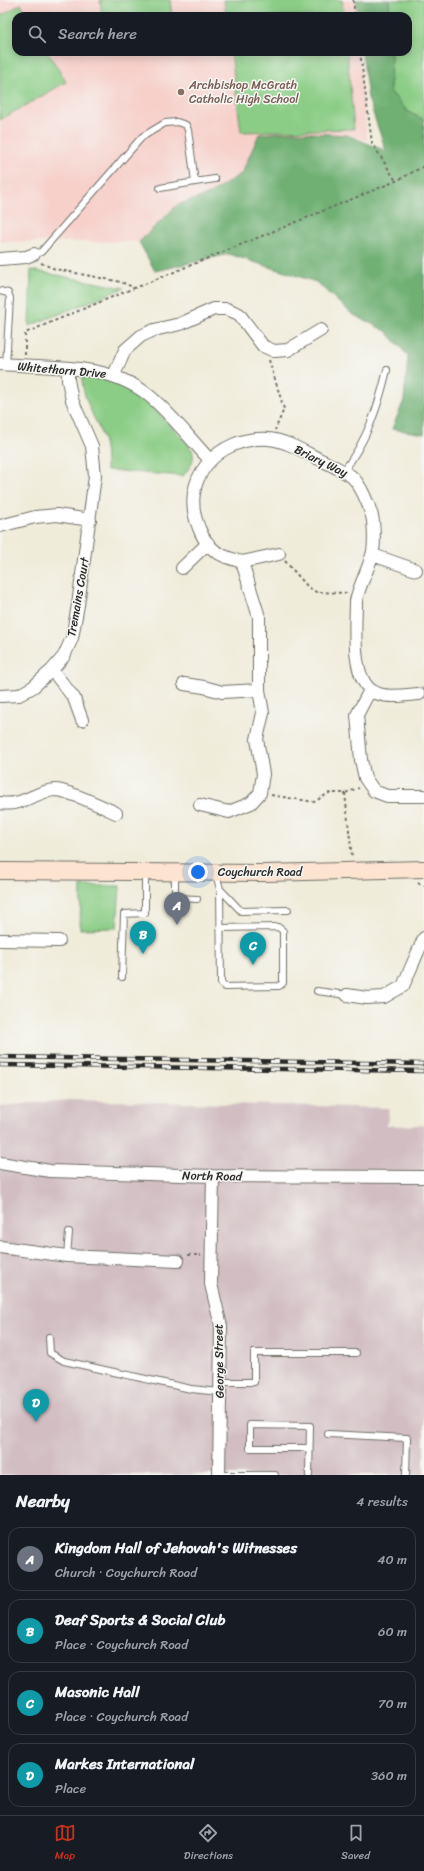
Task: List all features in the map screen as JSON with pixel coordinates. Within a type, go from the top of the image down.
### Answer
[{"type":"main road","name":"Coychurch Road","points":[[0,871],[215,873],[424,869]]},
{"type":"street","points":[[0,259],[26,257],[34,254]]},
{"type":"street","points":[[114,375],[125,350],[141,336],[154,330],[180,324],[214,309],[227,309],[238,314],[263,346],[271,350],[288,350],[320,330]]},
{"type":"street","name":"Whitethorn Drive","points":[[3,365],[99,371],[114,375],[130,382],[148,394],[210,460]]},
{"type":"street","name":"Tremains Court","points":[[0,696],[19,695],[33,686],[52,670],[64,656],[72,638],[90,520],[95,476],[92,446],[72,400],[68,380],[68,368]]},
{"type":"street","name":"Briary Way","points":[[242,562],[221,555],[208,543],[194,516],[193,498],[197,478],[210,460],[225,450],[238,444],[255,440],[271,439],[294,448],[352,477],[365,497],[372,516],[373,554],[358,593],[356,631],[358,669],[360,677],[370,690]]},
{"type":"street","points":[[0,526],[35,517],[57,515],[90,520]]},
{"type":"street","points":[[182,568],[208,543]]},
{"type":"street","points":[[200,804],[229,812],[251,803],[260,792],[263,774],[257,739],[262,713],[259,690],[259,617],[242,562],[280,554]]},
{"type":"street","points":[[373,554],[416,570]]},
{"type":"street","points":[[52,670],[74,698],[82,720]]},
{"type":"street","points":[[184,684],[204,686],[222,692],[259,690]]},
{"type":"street","points":[[419,694],[395,696],[378,694],[370,690],[358,715],[361,760],[364,778],[374,791],[387,796],[424,796]]},
{"type":"street","points":[[0,803],[11,805],[56,790],[94,803],[116,813]]},
{"type":"street","points":[[347,995],[368,998],[384,997],[403,986],[424,938]]},
{"type":"street","points":[[0,940],[59,941]]},
{"type":"street","name":"North Road","points":[[0,1163],[50,1171],[212,1176],[424,1177]]},
{"type":"street","name":"George Street","points":[[212,1176],[211,1284],[221,1326],[219,1475]]},
{"type":"street","points":[[0,1247],[67,1256],[178,1261]]},
{"type":"lane","points":[[34,254],[41,252],[142,137],[165,123],[177,122],[186,125],[194,182]]},
{"type":"lane","points":[[160,188],[215,179]]},
{"type":"lane","points":[[0,291],[8,293],[10,298],[3,365]]},
{"type":"lane","points":[[343,472],[357,454],[368,432],[387,370]]},
{"type":"lane","points":[[122,977],[124,914],[145,913],[145,872]]},
{"type":"lane","points":[[175,872],[175,898],[196,899]]},
{"type":"lane","points":[[215,873],[220,883],[220,928],[221,983],[225,986],[279,986],[283,983],[283,930],[278,927],[220,928]]},
{"type":"lane","points":[[220,889],[241,911],[288,910]]},
{"type":"lane","points":[[317,991],[347,995]]},
{"type":"lane","points":[[67,1256],[69,1232]]},
{"type":"lane","points":[[49,1337],[50,1353],[64,1361],[192,1389],[254,1382],[254,1353],[356,1353]]},
{"type":"lane","points":[[309,1475],[310,1448],[310,1426],[250,1425],[250,1448],[310,1448]]},
{"type":"lane","points":[[328,1434],[407,1438],[406,1475]]},
{"type":"lane","points":[[219,1475],[275,1475]]},
{"type":"path","points":[[353,0],[354,12]]},
{"type":"path","points":[[361,56],[372,143],[396,181]]},
{"type":"path","points":[[25,366],[25,333],[396,181],[424,166]]},
{"type":"path","points":[[34,254],[47,266],[121,282],[135,288]]},
{"type":"path","points":[[271,350],[268,356],[284,408],[271,439]]},
{"type":"path","points":[[280,554],[308,587],[316,592],[358,593]]},
{"type":"path","points":[[260,792],[314,802],[329,793],[345,793],[368,782]]},
{"type":"path","points":[[345,793],[353,871]]},
{"type":"path","points":[[178,1261],[182,1255],[212,1256]]},
{"type":"shaded area","name":"Archbishop McGrath Catholic High School","points":[[0,0],[355,0],[356,12],[12,12],[12,56],[359,56],[367,140],[347,135],[259,134],[242,173],[210,194],[177,205],[139,242],[0,242]]},
{"type":"shaded area","points":[[69,1100],[389,1108],[387,1126],[424,1125],[424,1475],[0,1475],[0,1106]]},
{"type":"green space","points":[[100,0],[170,0],[172,12],[102,12]]},
{"type":"green space","points":[[224,0],[342,0],[344,12],[226,12]]},
{"type":"green space","points":[[356,0],[389,0],[390,12],[358,12]]},
{"type":"green space","points":[[389,0],[424,0],[424,120],[408,112],[390,91],[391,56],[412,56],[412,12],[390,12]]},
{"type":"green space","points":[[21,4],[25,12],[12,12],[12,56],[50,56],[66,82],[0,120],[0,16]]},
{"type":"green space","points":[[232,56],[347,56],[354,129],[241,132]]},
{"type":"green space","points":[[363,56],[391,56],[390,91],[408,112],[424,120],[424,434],[392,429],[404,400],[408,356],[386,331],[352,314],[316,282],[229,254],[155,271],[139,242],[177,205],[210,194],[242,173],[259,134],[293,132],[347,135],[386,151],[368,98]]},
{"type":"green space","points":[[31,270],[124,288],[29,326]]},
{"type":"green space","points":[[82,374],[106,379],[129,388],[145,400],[162,416],[193,452],[192,463],[183,476],[106,470],[106,453],[103,440],[86,398],[82,382]]},
{"type":"green space","points":[[81,886],[120,886],[117,928],[80,929]]},
{"type":"railway","points":[[0,1057],[424,1064]]},
{"type":"railway","points":[[0,1065],[424,1071]]},
{"type":"place","name":"Archbishop McGrath Catholic High School","points":[[181,92]]},
{"type":"place","name":"Kingdom Hall of Jehovah's Witnesses","points":[[177,925]]},
{"type":"place","name":"Deaf Sports & Social Club","points":[[143,954]]},
{"type":"place","name":"Masonic Hall","points":[[253,965]]},
{"type":"place","name":"Markes International","points":[[36,1422]]}]
